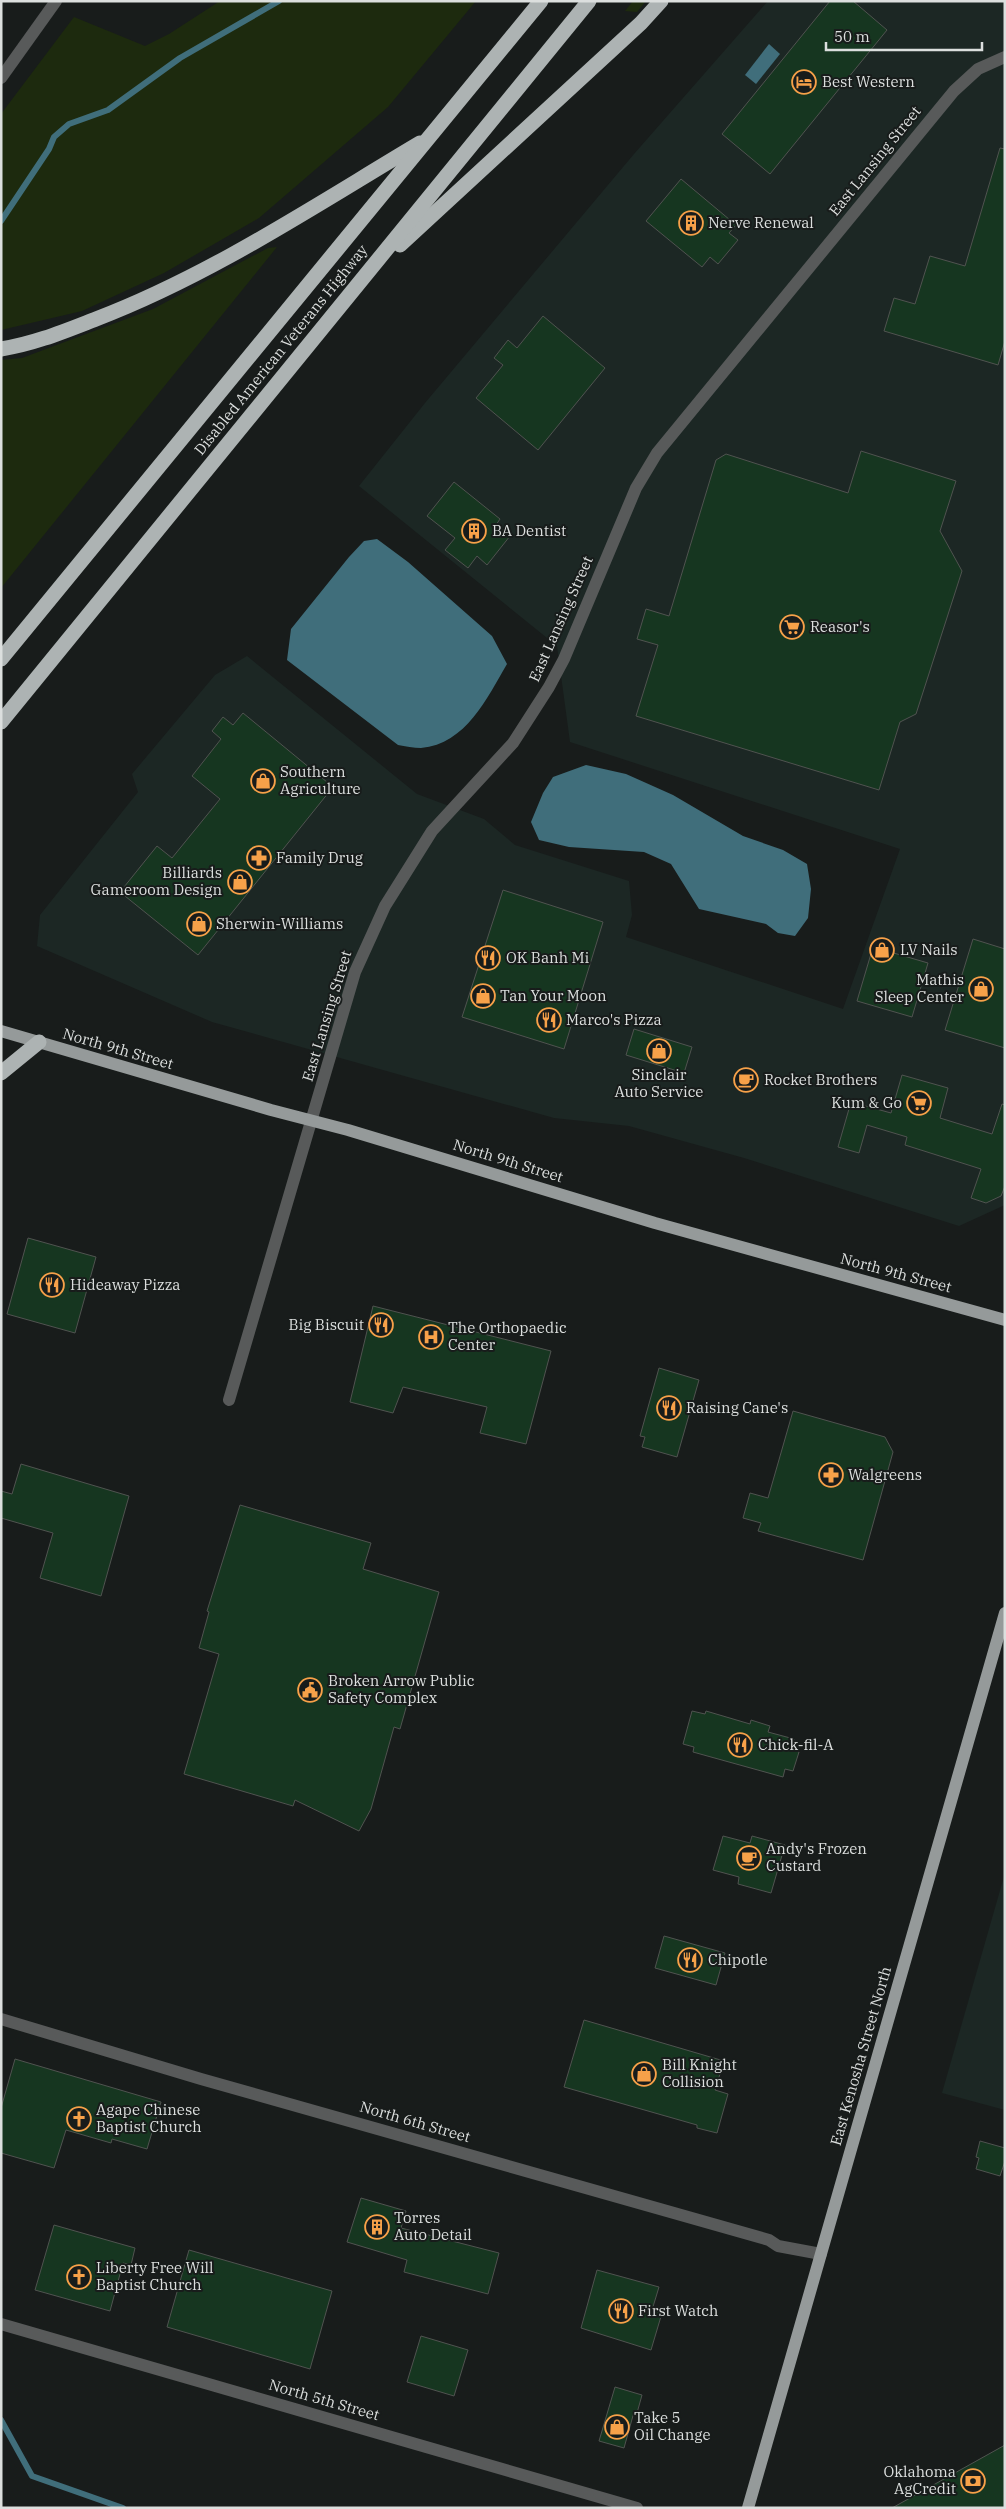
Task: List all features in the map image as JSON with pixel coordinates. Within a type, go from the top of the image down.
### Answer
[{"type":"highway","name":"Disabled American Veterans Highway","points":[[1,659],[541,1]]},
{"type":"highway","name":"Disabled American Veterans Highway","points":[[1,722],[589,1]]},
{"type":"highway","points":[[360,281],[641,23],[661,1]]},
{"type":"highway","points":[[1,349],[50,336],[146,299],[179,283],[229,258],[429,137]]},
{"type":"highway","points":[[1,1073],[39,1042]]},
{"type":"main road","name":"North 9th Street","points":[[1,1031],[655,1223],[1005,1320]]},
{"type":"main road","name":"East Kenosha Street North","points":[[748,2508],[1005,1613]]},
{"type":"street","points":[[1,78],[56,1]]},
{"type":"street","name":"East Lansing Street","points":[[229,1400],[355,972],[385,906],[432,831],[512,743],[549,687],[568,650],[636,488],[657,453],[954,91],[978,69],[1000,59]]},
{"type":"street","name":"North 6th Street","points":[[1,2019],[202,2079],[573,2183],[759,2239],[769,2240],[778,2246],[821,2254]]},
{"type":"street","name":"North 5th Street","points":[[1,2324],[637,2508]]},
{"type":"shaded area","points":[[768,1],[1005,1],[1005,1205],[959,1226],[744,1158],[629,1126],[554,1118],[212,1022],[37,946],[40,915],[138,792],[132,774],[215,675],[247,656],[417,794],[484,819],[515,845],[629,881],[632,915],[626,937],[843,1009],[900,849],[570,742],[557,646],[359,486],[425,403],[634,154]]},
{"type":"shaded area","points":[[1005,1873],[1005,2110],[942,2093]]},
{"type":"green space","points":[[220,1],[476,1],[388,107],[259,218],[164,273],[82,311],[1,330],[1,114],[74,17],[145,46],[169,34]]},
{"type":"green space","points":[[633,1],[646,1],[637,12],[625,11]]},
{"type":"green space","points":[[277,247],[1,588],[1,360],[22,358],[153,309],[268,248]]},
{"type":"water","points":[[769,44],[780,54],[756,84],[745,75]]},
{"type":"water","points":[[377,539],[408,562],[492,636],[507,664],[483,704],[463,729],[437,745],[421,748],[398,745],[287,660],[291,629],[364,541]]},
{"type":"water","points":[[586,765],[626,774],[673,795],[743,836],[783,850],[807,864],[811,889],[808,918],[795,936],[778,933],[766,924],[699,909],[671,864],[644,852],[569,847],[539,840],[531,822],[543,793],[553,777]]},
{"type":"building","name":"Best Western","points":[[830,1],[853,1],[887,30],[770,174],[722,134]]},
{"type":"building","points":[[1000,148],[1005,149],[1005,341],[998,365],[884,331],[894,298],[915,304],[930,256],[965,266]]},
{"type":"building","name":"Nerve Renewal","points":[[681,179],[736,225],[729,233],[738,240],[718,264],[710,257],[702,267],[646,221]]},
{"type":"building","points":[[543,316],[605,368],[538,450],[476,398],[503,365],[494,358],[508,340],[517,348]]},
{"type":"building","name":"Reasor's","points":[[861,451],[956,481],[940,531],[962,571],[916,714],[900,722],[879,790],[636,716],[658,645],[637,639],[646,609],[669,616],[716,460],[726,454],[848,493]]},
{"type":"building","name":"BA Dentist","points":[[454,482],[500,519],[496,525],[510,536],[487,565],[477,556],[468,568],[445,550],[455,538],[427,516]]},
{"type":"building","points":[[243,713],[333,787],[198,955],[120,892],[157,846],[172,858],[220,799],[192,776],[221,739],[212,731],[223,717],[233,725]]},
{"type":"building","points":[[503,890],[603,922],[564,1049],[462,1017]]},
{"type":"building","name":"Mathis Sleep Center","points":[[973,939],[1005,949],[1005,1048],[945,1030]]},
{"type":"building","points":[[873,947],[928,963],[912,1017],[857,1001]]},
{"type":"building","name":"Sinclair Auto Service","points":[[634,1029],[692,1047],[684,1073],[626,1055]]},
{"type":"building","points":[[902,1075],[948,1088],[940,1118],[992,1134],[1002,1104],[1005,1105],[1005,1186],[1001,1196],[986,1203],[971,1198],[981,1169],[905,1145],[907,1137],[867,1125],[859,1153],[838,1147],[851,1102],[891,1113]]},
{"type":"building","name":"Hideaway Pizza","points":[[28,1238],[96,1257],[75,1333],[7,1314]]},
{"type":"building","points":[[373,1306],[551,1351],[526,1444],[480,1433],[487,1407],[403,1387],[393,1413],[350,1402]]},
{"type":"building","name":"Raising Cane's","points":[[659,1368],[699,1380],[677,1457],[642,1447],[645,1437],[640,1436]]},
{"type":"building","name":"Walgreens","points":[[793,1411],[885,1437],[893,1452],[863,1560],[758,1531],[761,1523],[743,1518],[750,1493],[768,1498]]},
{"type":"building","points":[[21,1464],[129,1496],[101,1596],[40,1578],[53,1533],[1,1518],[1,1491],[12,1494]]},
{"type":"building","name":"Broken Arrow Public Safety Complex","points":[[240,1505],[371,1543],[363,1569],[439,1592],[400,1729],[394,1727],[371,1809],[359,1831],[295,1800],[293,1806],[184,1774],[219,1654],[199,1648],[209,1612],[207,1611]]},
{"type":"building","name":"Chick-fil-A","points":[[692,1711],[705,1714],[706,1711],[750,1724],[751,1720],[770,1726],[768,1732],[794,1739],[791,1749],[799,1752],[793,1771],[785,1769],[783,1777],[693,1752],[694,1747],[683,1744]]},
{"type":"building","name":"Andy's Frozen Custard","points":[[723,1836],[750,1843],[752,1836],[785,1845],[771,1893],[738,1884],[739,1877],[713,1870]]},
{"type":"building","name":"Chipotle","points":[[664,1936],[725,1953],[716,1985],[655,1968]]},
{"type":"building","name":"Bill Knight Collision","points":[[584,2020],[724,2061],[715,2090],[728,2094],[717,2133],[697,2128],[697,2125],[564,2087]]},
{"type":"building","name":"Agape Chinese Baptist Church","points":[[15,2059],[161,2102],[147,2149],[112,2139],[111,2143],[66,2130],[54,2168],[1,2153],[1,2108]]},
{"type":"building","points":[[980,2141],[1005,2148],[1005,2161],[1000,2176],[976,2169],[979,2158],[976,2157]]},
{"type":"building","points":[[361,2198],[406,2211],[401,2228],[499,2253],[488,2294],[404,2272],[407,2260],[347,2242]]},
{"type":"building","name":"Liberty Free Will Baptist Church","points":[[54,2225],[135,2248],[131,2265],[123,2263],[110,2311],[35,2290]]},
{"type":"building","points":[[189,2250],[332,2291],[310,2369],[167,2327]]},
{"type":"building","name":"First Watch","points":[[597,2270],[659,2287],[652,2310],[662,2313],[651,2350],[581,2328]]},
{"type":"building","points":[[421,2336],[468,2350],[454,2396],[407,2382]]},
{"type":"building","name":"Take 5 Oil Change","points":[[615,2387],[642,2395],[637,2413],[634,2412],[624,2448],[599,2441]]},
{"type":"building","name":"Oklahoma AgCredit","points":[[1005,2445],[1005,2508],[892,2508]]},
{"type":"waterway","points":[[1,221],[49,149],[54,137],[69,124],[108,110],[180,58],[279,1]]},
{"type":"waterway","points":[[1,2420],[32,2476],[123,2508]]},
{"type":"place","name":"Best Western","points":[[804,82]]},
{"type":"place","name":"Nerve Renewal","points":[[691,223]]},
{"type":"place","name":"BA Dentist","points":[[474,531]]},
{"type":"place","name":"Reasor's","points":[[792,627]]},
{"type":"place","name":"Southern Agriculture","points":[[263,781]]},
{"type":"place","name":"Family Drug","points":[[259,858]]},
{"type":"place","name":"Billiards Gameroom Design","points":[[240,882]]},
{"type":"place","name":"Sherwin-Williams","points":[[199,924]]},
{"type":"place","name":"LV Nails","points":[[882,950]]},
{"type":"place","name":"OK Banh Mi","points":[[488,958]]},
{"type":"place","name":"Mathis Sleep Center","points":[[981,989]]},
{"type":"place","name":"Tan Your Moon","points":[[483,996]]},
{"type":"place","name":"Marco's Pizza","points":[[549,1020]]},
{"type":"place","name":"Sinclair Auto Service","points":[[659,1051]]},
{"type":"place","name":"Rocket Brothers","points":[[746,1080]]},
{"type":"place","name":"Kum & Go","points":[[919,1103]]},
{"type":"place","name":"Hideaway Pizza","points":[[52,1285]]},
{"type":"place","name":"Big Biscuit","points":[[381,1325]]},
{"type":"place","name":"The Orthopaedic Center","points":[[431,1337]]},
{"type":"place","name":"Raising Cane's","points":[[669,1408]]},
{"type":"place","name":"Walgreens","points":[[831,1475]]},
{"type":"place","name":"Broken Arrow Public Safety Complex","points":[[310,1690]]},
{"type":"place","name":"Chick-fil-A","points":[[740,1745]]},
{"type":"place","name":"Andy's Frozen Custard","points":[[749,1858]]},
{"type":"place","name":"Chipotle","points":[[690,1960]]},
{"type":"place","name":"Bill Knight Collision","points":[[644,2074]]},
{"type":"place","name":"Agape Chinese Baptist Church","points":[[79,2119]]},
{"type":"place","name":"Torres Auto Detail","points":[[377,2227]]},
{"type":"place","name":"Liberty Free Will Baptist Church","points":[[79,2277]]},
{"type":"place","name":"First Watch","points":[[621,2311]]},
{"type":"place","name":"Take 5 Oil Change","points":[[617,2427]]},
{"type":"place","name":"Oklahoma AgCredit","points":[[973,2481]]}]
